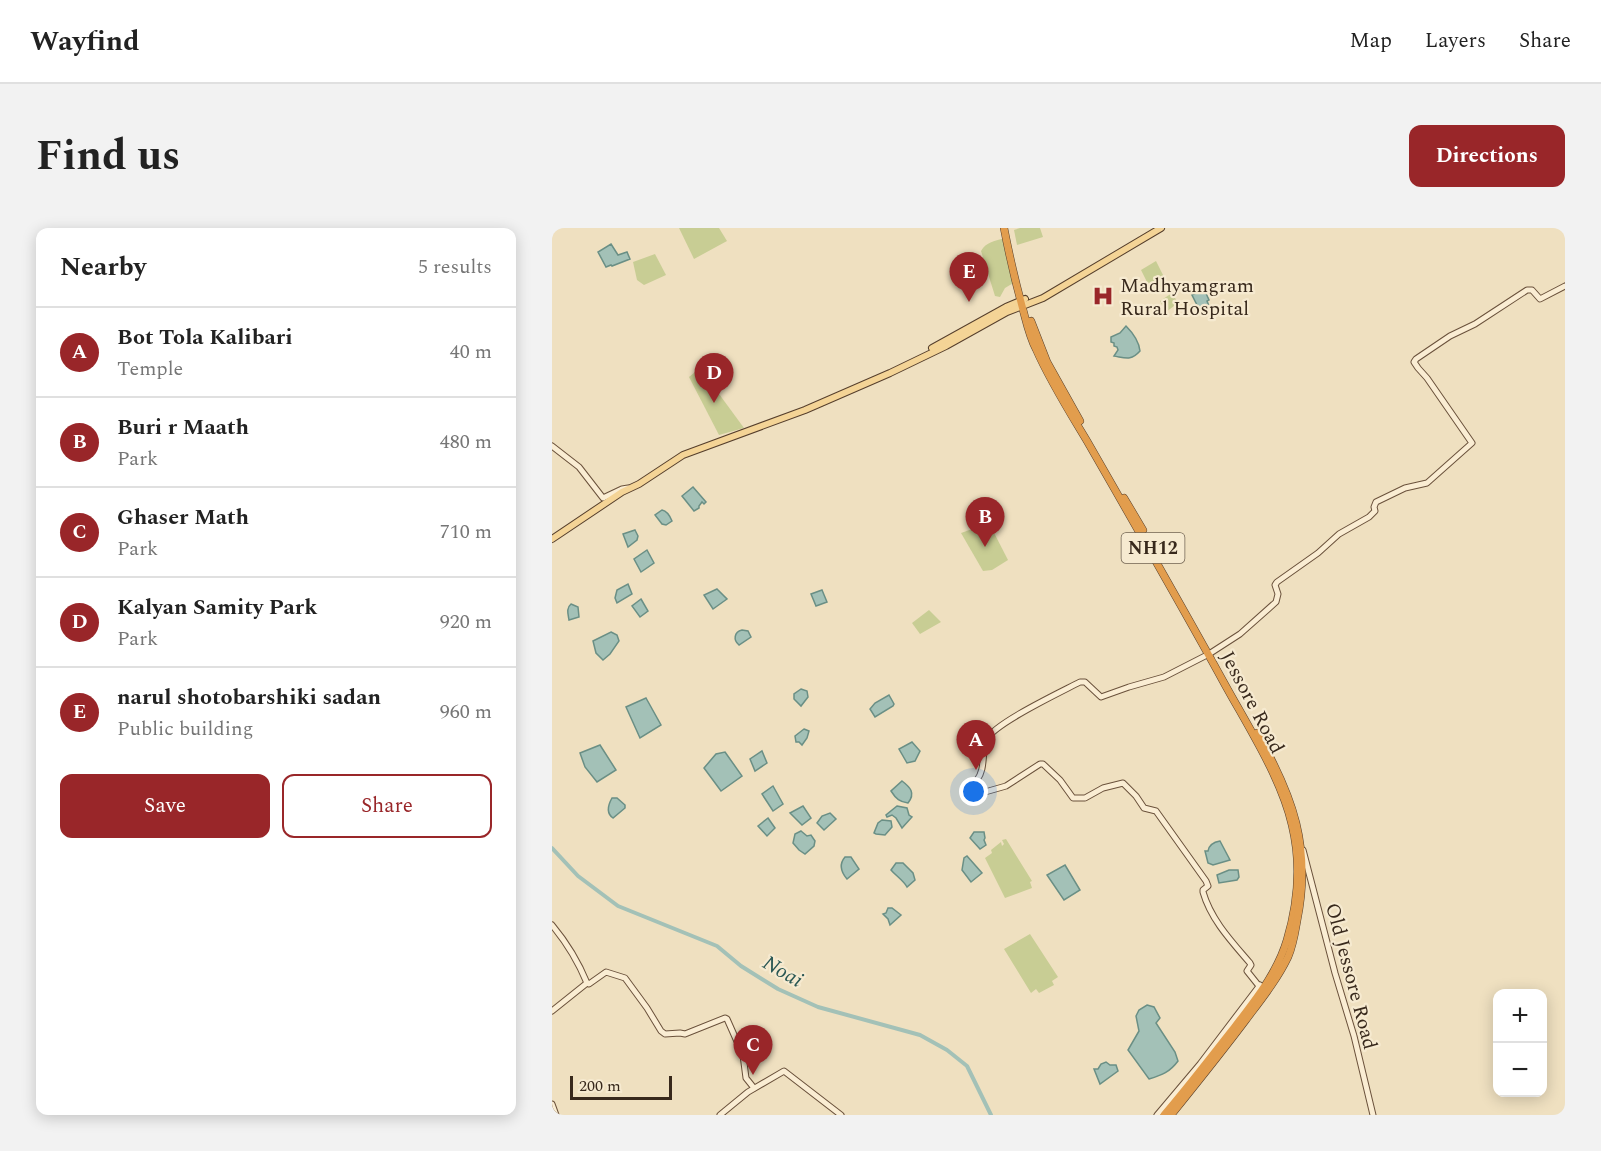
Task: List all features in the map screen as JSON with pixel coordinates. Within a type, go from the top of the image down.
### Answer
[{"type":"highway","name":"Jessore Road","points":[[1006,228],[1023,302],[1049,365],[1210,654],[1262,740],[1282,788],[1293,828],[1299,899],[1283,952],[1257,997],[1164,1115]]},
{"type":"highway","name":"NH12","points":[[1171,1115],[1272,985],[1288,957],[1292,945],[1303,872],[1298,826],[1282,788]]},
{"type":"main road","points":[[552,541],[622,492],[639,484],[683,455],[851,392],[925,357],[1023,302],[1036,302],[1057,291],[1161,228]]},
{"type":"street","points":[[1259,986],[1247,971],[1250,963],[1210,910],[1203,892],[1208,886],[1206,881],[1160,814],[1153,809],[1144,808],[1125,784],[1119,783],[1103,788],[1085,798],[1073,798],[1060,780],[1043,764],[998,789],[985,792],[977,780],[981,774],[989,736],[1005,723],[1080,682],[1085,682],[1101,697],[1164,677],[1210,654],[1240,634],[1272,607],[1278,598],[1275,585],[1277,582],[1340,534],[1369,518],[1375,511],[1376,502],[1405,488],[1427,483],[1472,443],[1427,378],[1416,366],[1414,362],[1416,359],[1527,290],[1532,290],[1540,299],[1565,286]]},
{"type":"street","points":[[552,446],[579,467],[603,498],[632,486]]},
{"type":"street","points":[[552,541],[625,493],[632,486]]},
{"type":"street","name":"Old Jessore Road","points":[[1301,846],[1354,1036],[1373,1115]]},
{"type":"street","points":[[552,925],[566,942],[587,983]]},
{"type":"street","points":[[552,1011],[587,983],[589,984],[606,972],[625,978],[665,1034],[685,1034],[727,1019],[743,1055],[746,1078],[754,1088]]},
{"type":"street","points":[[1157,1115],[1184,1087],[1259,986],[1268,980]]},
{"type":"street","points":[[720,1115],[754,1088],[784,1071],[841,1115]]},
{"type":"street","points":[[552,1104],[556,1115]]},
{"type":"green space","points":[[679,228],[719,228],[727,241],[694,259]]},
{"type":"green space","points":[[1040,228],[1043,237],[1017,245],[1014,230]]},
{"type":"green space","points":[[1005,238],[1015,282],[1005,288],[1000,297],[995,296],[981,251],[988,244]]},
{"type":"green space","points":[[655,254],[666,275],[644,285],[637,280],[633,262]]},
{"type":"green space","points":[[1156,261],[1168,285],[1153,294],[1141,270]]},
{"type":"green space","points":[[1172,293],[1178,303],[1166,312],[1160,301]]},
{"type":"green space","points":[[700,368],[744,428],[719,435],[689,377]]},
{"type":"green space","points":[[989,523],[1008,560],[992,570],[983,571],[961,533]]},
{"type":"green space","points":[[929,610],[941,622],[920,634],[912,623]]},
{"type":"green space","points":[[1006,839],[1032,881],[1030,882],[1032,888],[1005,898],[985,858],[1001,842],[1002,846],[1004,844],[1002,840]]},
{"type":"green space","points":[[1030,934],[1058,977],[1052,981],[1054,985],[1039,993],[1036,989],[1031,993],[1004,949]]},
{"type":"water","points":[[611,244],[618,255],[627,252],[630,259],[606,267],[598,252]]},
{"type":"water","points":[[1202,290],[1205,291],[1209,300],[1207,301],[1209,306],[1200,311],[1192,295]]},
{"type":"water","points":[[1126,326],[1135,338],[1140,351],[1131,358],[1114,356],[1118,350],[1111,342],[1111,337],[1120,333]]},
{"type":"water","points":[[693,487],[706,502],[704,504],[702,502],[694,511],[682,496]]},
{"type":"water","points":[[662,510],[672,521],[666,525],[662,524],[655,515]]},
{"type":"water","points":[[635,530],[637,540],[628,547],[623,534]]},
{"type":"water","points":[[647,550],[654,563],[641,572],[634,559]]},
{"type":"water","points":[[628,584],[632,594],[617,603],[615,598],[617,590]]},
{"type":"water","points":[[717,589],[727,599],[713,609],[704,595]]},
{"type":"water","points":[[822,590],[827,602],[816,606],[811,594]]},
{"type":"water","points":[[641,599],[648,611],[640,617],[632,606]]},
{"type":"water","points":[[571,604],[578,607],[579,617],[569,620],[568,609]]},
{"type":"water","points":[[742,630],[748,631],[751,637],[739,645],[735,636]]},
{"type":"water","points":[[611,632],[617,635],[619,641],[603,660],[596,653],[593,641]]},
{"type":"water","points":[[801,689],[807,691],[808,697],[801,706],[794,699],[794,694]]},
{"type":"water","points":[[889,695],[893,706],[875,717],[870,709],[875,703]]},
{"type":"water","points":[[646,698],[661,725],[640,738],[626,707]]},
{"type":"water","points":[[804,729],[809,731],[802,745],[796,742],[795,736]]},
{"type":"water","points":[[912,742],[920,751],[915,761],[907,763],[899,749]]},
{"type":"water","points":[[600,745],[616,770],[597,782],[585,767],[580,753]]},
{"type":"water","points":[[762,751],[767,763],[755,771],[750,759]]},
{"type":"water","points":[[725,752],[742,776],[721,791],[704,768],[716,754]]},
{"type":"water","points":[[902,781],[912,793],[908,803],[898,800],[891,791]]},
{"type":"water","points":[[773,786],[783,804],[773,811],[762,794]]},
{"type":"water","points":[[612,798],[617,798],[625,805],[625,808],[613,818],[608,809]]},
{"type":"water","points":[[803,806],[811,818],[802,825],[790,813]]},
{"type":"water","points":[[897,806],[907,808],[912,817],[902,828],[896,818],[886,815]]},
{"type":"water","points":[[830,813],[836,819],[824,830],[817,823],[822,816]]},
{"type":"water","points":[[768,818],[775,828],[767,836],[758,826]]},
{"type":"water","points":[[882,820],[891,821],[892,827],[885,835],[874,833],[878,823]]},
{"type":"water","points":[[801,831],[807,836],[811,835],[815,841],[814,846],[805,854],[793,843],[795,834]]},
{"type":"water","points":[[974,832],[984,832],[986,845],[980,849],[970,838]]},
{"type":"water","points":[[1220,841],[1230,860],[1213,865],[1208,863],[1205,851],[1208,851],[1212,844]]},
{"type":"water","points":[[967,856],[982,873],[971,882],[962,870],[964,858]]},
{"type":"water","points":[[845,857],[851,857],[859,869],[847,879],[841,868]]},
{"type":"water","points":[[896,863],[903,863],[913,873],[915,880],[907,887],[891,870]]},
{"type":"water","points":[[1065,865],[1080,890],[1064,900],[1047,875]]},
{"type":"water","points":[[1229,870],[1238,870],[1237,880],[1219,883],[1217,875]]},
{"type":"water","points":[[888,908],[892,908],[901,915],[890,925],[883,914]]},
{"type":"water","points":[[1147,1005],[1154,1007],[1160,1018],[1156,1023],[1175,1052],[1178,1061],[1165,1073],[1149,1079],[1128,1050],[1139,1031],[1136,1016],[1139,1010]]},
{"type":"water","points":[[1106,1062],[1116,1065],[1118,1071],[1100,1084],[1094,1069],[1098,1069]]},
{"type":"waterway","name":"Noai","points":[[552,848],[578,876],[618,906],[717,946],[741,966],[778,989],[818,1007],[920,1035],[947,1050],[967,1066],[991,1115]]},
{"type":"place","name":"Madhyamgram Rural Hospital","points":[[1103,296]]},
{"type":"place","name":"narul shotobarshiki sadan","points":[[969,302]]},
{"type":"place","name":"Kalyan Samity Park","points":[[714,403]]},
{"type":"place","name":"Buri r Maath","points":[[985,547]]},
{"type":"place","name":"Bot Tola Kalibari","points":[[976,770]]},
{"type":"place","name":"Ghaser Math","points":[[753,1075]]}]
